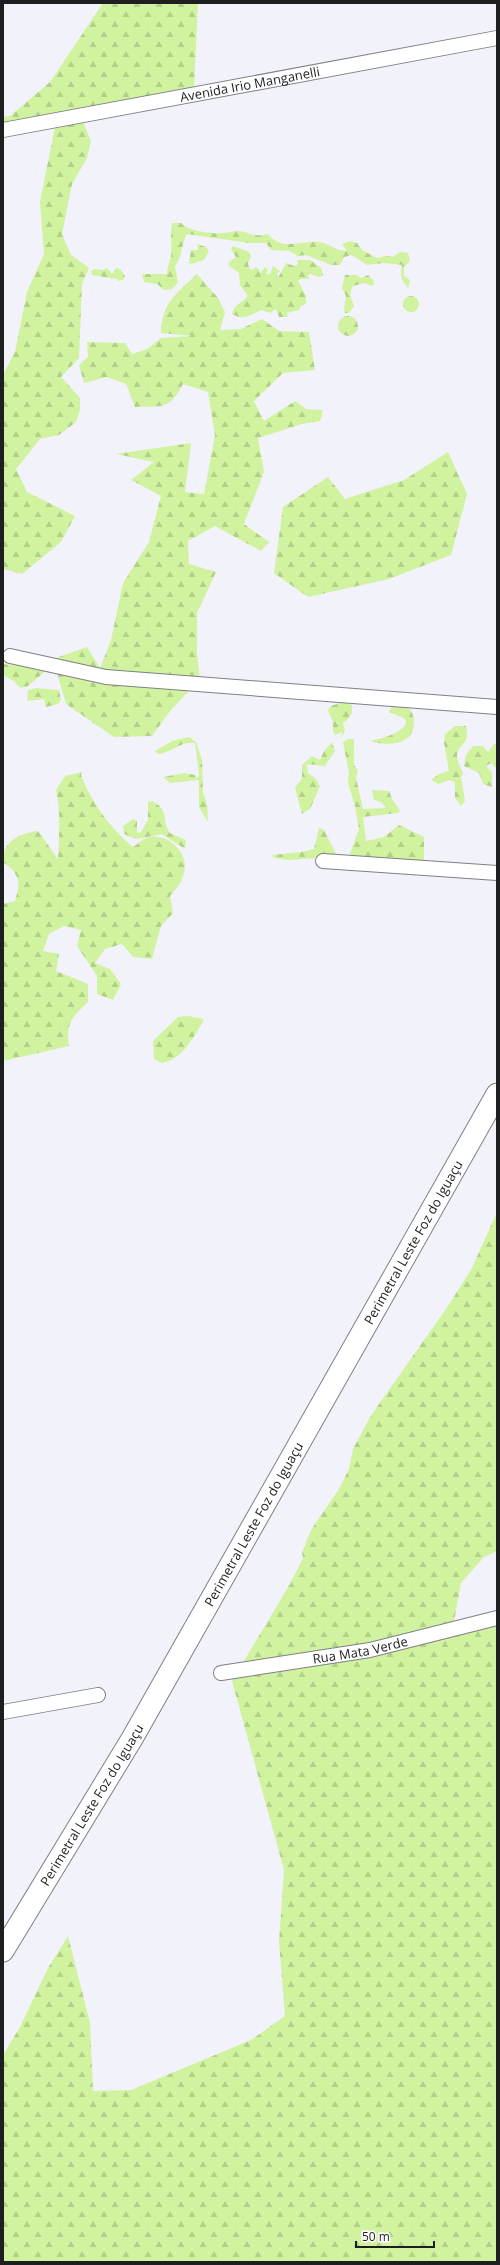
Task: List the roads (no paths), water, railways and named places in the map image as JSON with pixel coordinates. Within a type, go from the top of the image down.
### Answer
[{"type":"highway","name":"Perimetral Leste Foz do Iguaçu","points":[[3,1951],[133,1737],[497,1094]]},
{"type":"street","name":"Avenida Irio Manganelli","points":[[3,130],[497,38]]},
{"type":"street","points":[[10,656],[106,677],[497,707]]},
{"type":"street","points":[[323,861],[497,873]]},
{"type":"street","name":"Rua Mata Verde","points":[[221,1673],[370,1650],[497,1618]]},
{"type":"street","points":[[3,1712],[98,1695]]}]
